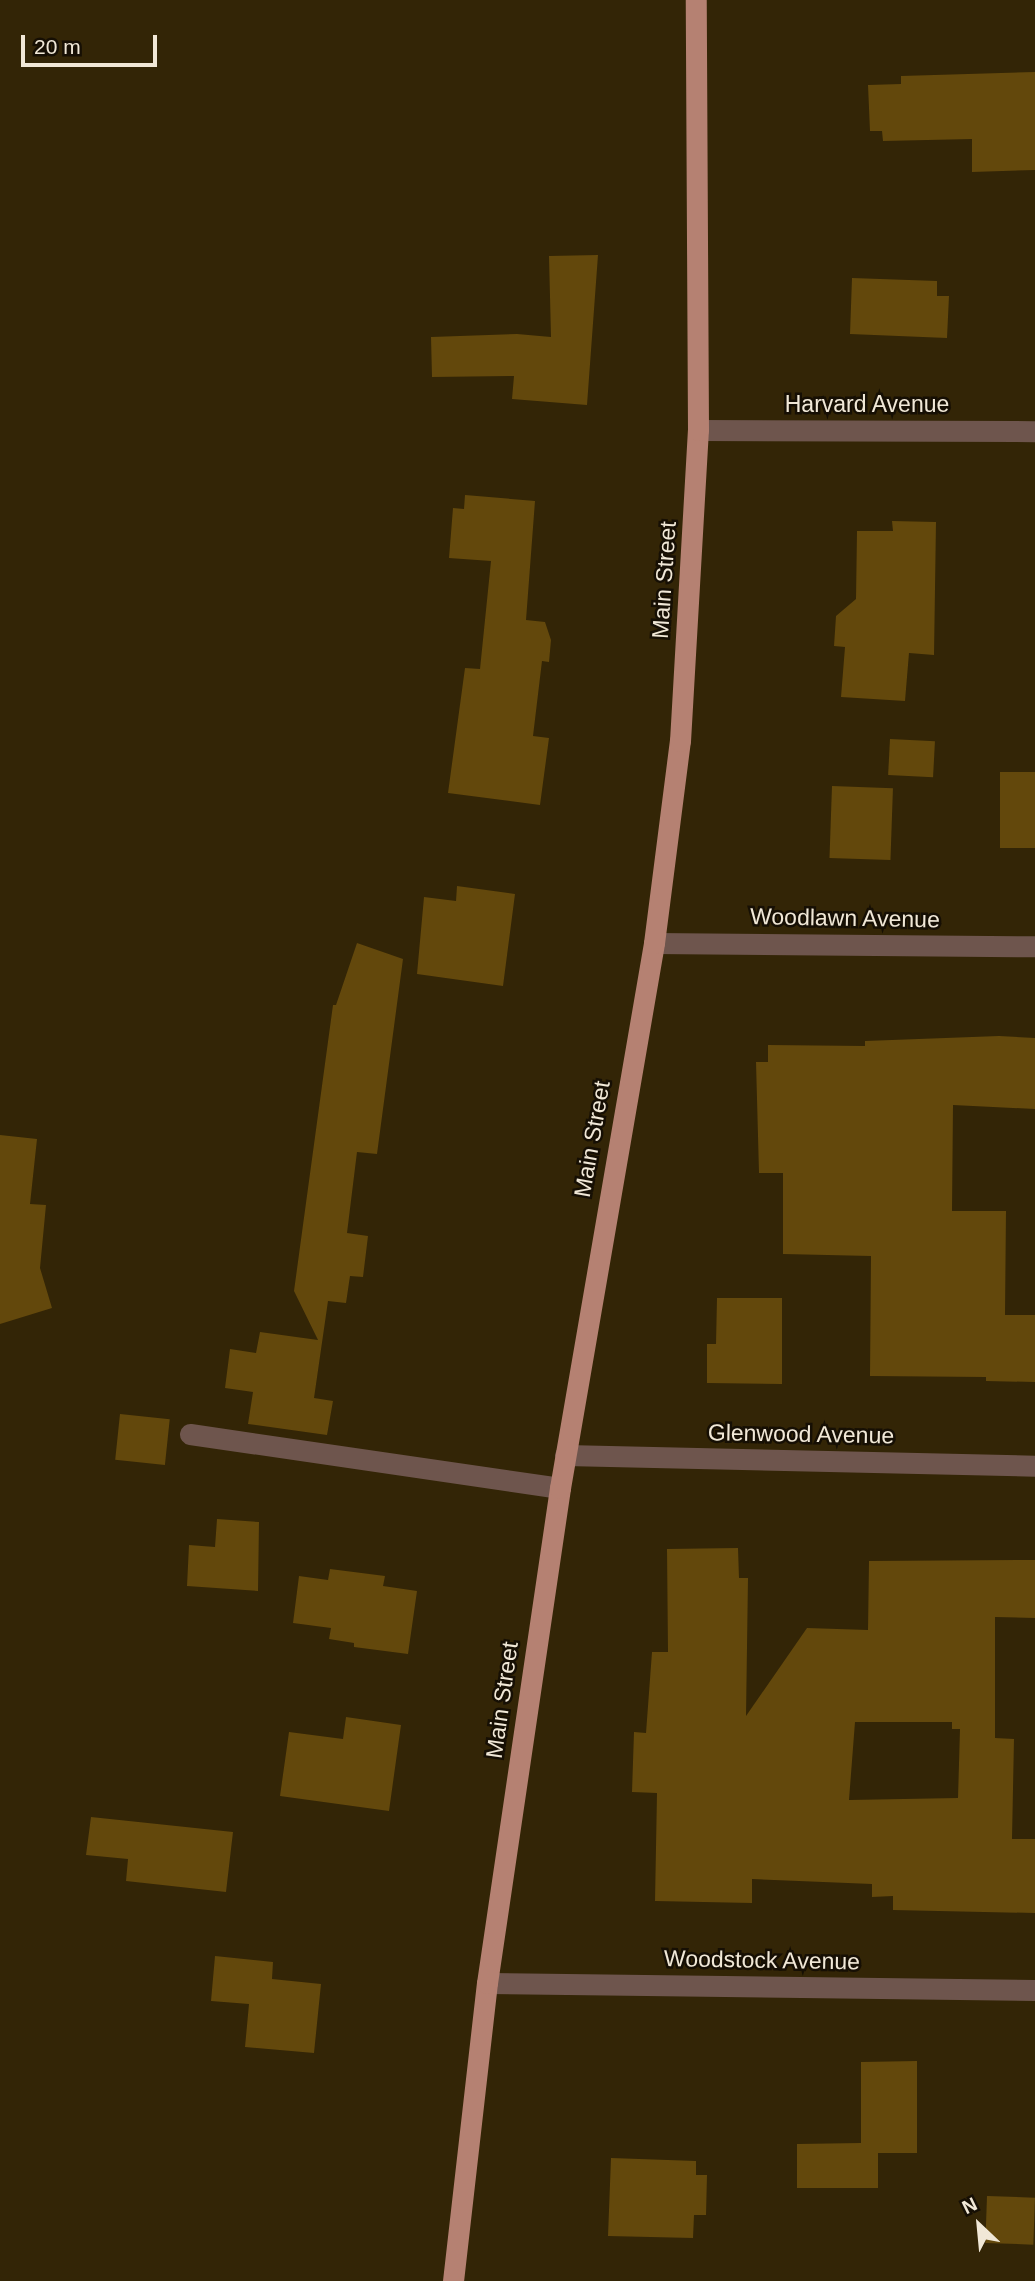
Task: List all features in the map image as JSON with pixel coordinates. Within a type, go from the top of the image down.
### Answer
[{"type":"main road","name":"Main Street","points":[[453,2281],[487,1983],[565,1455],[654,943],[680,741],[698,430],[696,0]]},
{"type":"street","name":"Harvard Avenue","points":[[698,430],[1035,430]]},
{"type":"street","name":"Woodlawn Avenue","points":[[654,943],[1035,946]]},
{"type":"street","points":[[190,1434],[560,1488]]},
{"type":"street","name":"Glenwood Avenue","points":[[565,1455],[1035,1466]]},
{"type":"street","name":"Woodstock Avenue","points":[[487,1983],[1035,1990]]},
{"type":"building","points":[[1035,72],[1035,170],[972,172],[972,139],[883,141],[882,131],[870,131],[868,85],[901,84],[901,76]]},
{"type":"building","points":[[598,255],[587,405],[512,399],[514,376],[432,377],[431,337],[517,334],[551,337],[549,256]]},
{"type":"building","points":[[852,278],[937,281],[937,296],[949,296],[947,338],[850,334]]},
{"type":"building","points":[[465,495],[535,501],[526,620],[545,622],[551,640],[549,662],[542,661],[533,736],[549,738],[540,805],[448,793],[465,668],[480,669],[491,561],[449,558],[453,508],[464,509]]},
{"type":"building","points":[[892,521],[936,522],[934,655],[909,653],[905,701],[841,697],[845,647],[834,646],[836,616],[856,599],[857,531],[893,531]]},
{"type":"building","points":[[890,739],[935,741],[933,777],[888,775]]},
{"type":"building","points":[[1000,772],[1035,772],[1035,848],[1000,848]]},
{"type":"building","points":[[832,786],[893,788],[890,860],[829,858]]},
{"type":"building","points":[[457,886],[515,894],[503,986],[417,974],[424,897],[456,901]]},
{"type":"building","points":[[357,943],[403,959],[377,1154],[357,1152],[347,1233],[368,1236],[363,1277],[350,1276],[346,1303],[328,1301],[314,1398],[333,1401],[327,1435],[248,1424],[253,1392],[225,1388],[230,1349],[256,1353],[260,1332],[318,1340],[294,1291],[333,1005],[336,1005]]},
{"type":"building","points":[[999,1036],[1035,1038],[1035,1109],[953,1105],[952,1211],[1006,1211],[1005,1315],[1035,1315],[1035,1382],[986,1381],[986,1377],[870,1376],[871,1256],[783,1254],[783,1173],[759,1173],[756,1062],[768,1062],[768,1045],[865,1046],[865,1041]]},
{"type":"building","points":[[0,1135],[37,1139],[30,1204],[46,1205],[40,1268],[52,1308],[0,1324]]},
{"type":"building","points":[[717,1298],[782,1298],[782,1384],[707,1383],[707,1344],[716,1344]]},
{"type":"building","points":[[120,1414],[170,1419],[165,1465],[115,1460]]},
{"type":"building","points":[[217,1519],[259,1522],[258,1591],[187,1586],[189,1545],[215,1547]]},
{"type":"building","points":[[738,1548],[739,1578],[748,1578],[746,1716],[807,1628],[868,1630],[869,1561],[1035,1560],[1035,1618],[995,1617],[995,1738],[1014,1739],[1012,1839],[1035,1839],[1035,1913],[893,1910],[893,1896],[872,1897],[872,1884],[752,1879],[752,1903],[655,1901],[657,1793],[632,1792],[634,1732],[646,1733],[652,1652],[668,1652],[667,1549]],"holes":[[[855,1722],[952,1722],[952,1729],[960,1729],[958,1798],[849,1800]]]},
{"type":"building","points":[[330,1569],[385,1576],[383,1586],[417,1591],[408,1654],[354,1647],[354,1643],[329,1639],[331,1628],[293,1623],[299,1576],[328,1580]]},
{"type":"building","points":[[346,1717],[401,1725],[389,1811],[280,1796],[289,1732],[343,1739]]},
{"type":"building","points":[[91,1817],[233,1832],[226,1892],[126,1881],[128,1859],[86,1855]]},
{"type":"building","points":[[215,1956],[273,1962],[272,1979],[321,1984],[314,2053],[245,2047],[249,2004],[211,2001]]},
{"type":"building","points":[[917,2061],[917,2153],[878,2153],[878,2188],[797,2188],[797,2144],[861,2143],[861,2062]]},
{"type":"building","points":[[611,2158],[696,2161],[696,2175],[707,2175],[706,2215],[694,2215],[693,2238],[608,2236]]},
{"type":"building","points":[[987,2196],[1035,2198],[1033,2245],[985,2243]]}]
